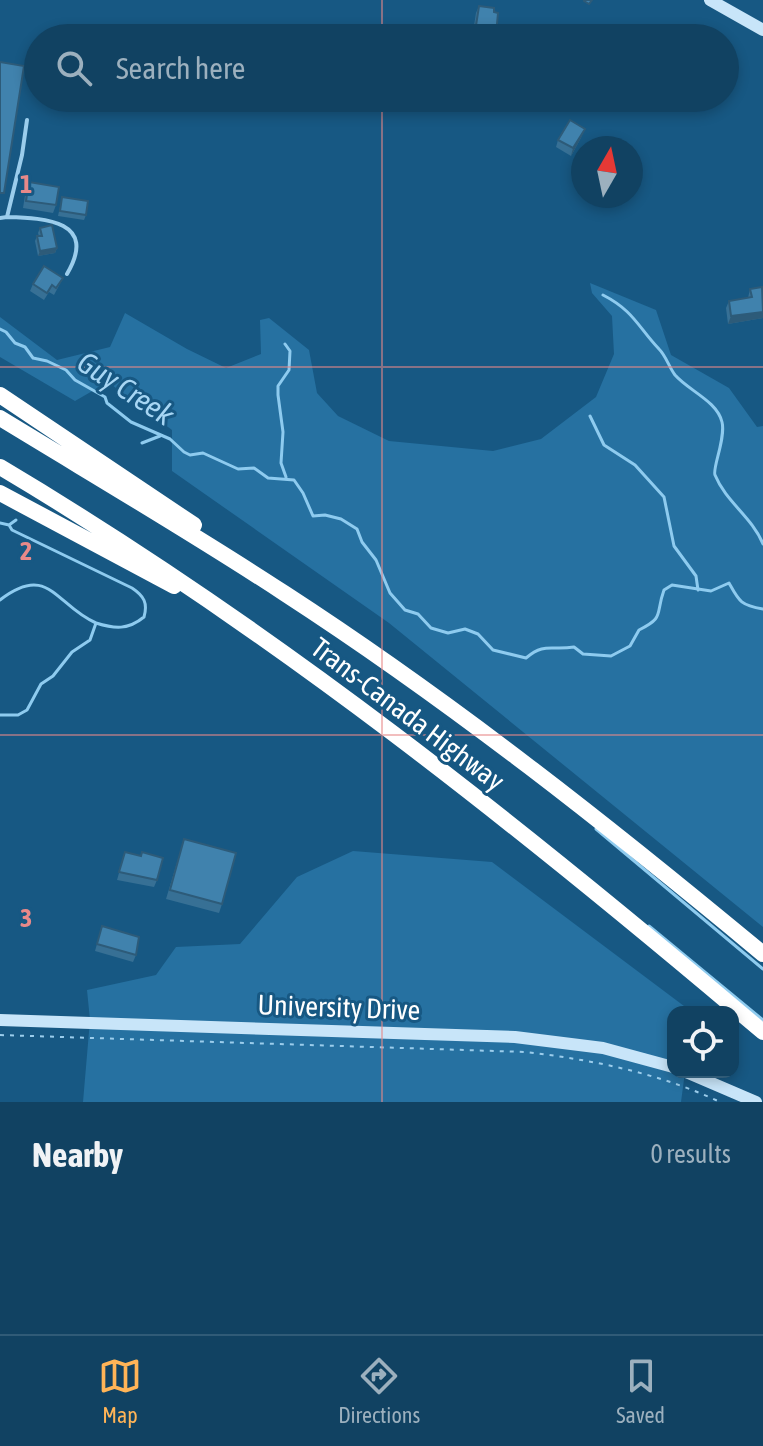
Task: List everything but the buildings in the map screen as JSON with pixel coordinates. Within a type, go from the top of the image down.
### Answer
[{"type":"highway","points":[[0,395],[216,539],[237,563]]},
{"type":"highway","name":"Trans-Canada Highway","points":[[0,418],[237,563],[422,688],[582,808],[763,954]]},
{"type":"highway","name":"Trans-Canada Highway","points":[[0,467],[96,524],[332,688],[550,855],[763,1032]]},
{"type":"highway","points":[[0,493],[229,614]]},
{"type":"street","points":[[710,0],[763,30]]},
{"type":"street","name":"University Drive","points":[[0,1020],[515,1037],[603,1048],[667,1065]]},
{"type":"street","points":[[700,1078],[756,1102]]},
{"type":"lane","points":[[7,217],[27,120]]},
{"type":"lane","points":[[0,218],[61,222],[72,232],[77,245],[73,264],[67,274]]},
{"type":"path","points":[[0,1035],[526,1052],[640,1072],[720,1102]]},
{"type":"shaded area","points":[[590,283],[656,310],[671,355],[729,388],[757,427],[763,426],[763,927],[389,623],[172,471],[172,430],[108,382],[75,401],[0,357],[0,317],[57,360],[110,347],[125,313],[226,368],[261,354],[260,320],[269,318],[309,350],[317,393],[338,416],[389,441],[493,451],[541,439],[596,397],[614,354],[612,316],[592,293]]},
{"type":"shaded area","points":[[353,851],[492,862],[684,1006],[667,1006],[667,1078],[684,1078],[681,1102],[83,1102],[90,1020],[87,990],[156,975],[176,947],[240,944],[297,877]]},
{"type":"waterway","points":[[603,295],[629,313],[661,352],[675,375],[715,408],[723,429],[715,475],[763,544]]},
{"type":"waterway","name":"Guy Creek","points":[[0,329],[15,343],[25,347],[33,358],[66,370],[75,380],[105,397],[107,403],[131,422],[170,439],[184,452],[190,455],[203,453],[238,469],[254,468],[268,478],[294,480],[313,516],[341,519],[357,529],[362,542],[376,560],[390,593],[405,610],[418,614],[431,628],[448,633],[465,629],[478,634],[493,650],[526,658],[543,649],[574,647],[583,654],[611,656],[630,646],[639,630],[656,618],[664,590],[672,585],[711,591],[729,583],[741,601],[763,609]]},
{"type":"waterway","points":[[285,344],[290,351],[289,370],[278,386],[278,395],[283,432],[281,463],[286,477]]},
{"type":"waterway","points":[[590,416],[604,445],[635,465],[664,497],[674,546],[696,576],[698,590]]},
{"type":"waterway","points":[[142,443],[160,436]]},
{"type":"waterway","points":[[0,523],[9,525],[16,520]]},
{"type":"waterway","points":[[0,715],[18,715],[27,710],[41,684],[53,676],[72,652],[90,640],[96,623],[127,626],[144,617],[146,608],[142,597],[132,588],[12,530],[9,525]]},
{"type":"waterway","points":[[0,600],[17,589],[41,586],[96,623]]},
{"type":"waterway","points":[[596,829],[763,969]]},
{"type":"waterway","points":[[649,926],[763,1020]]}]
